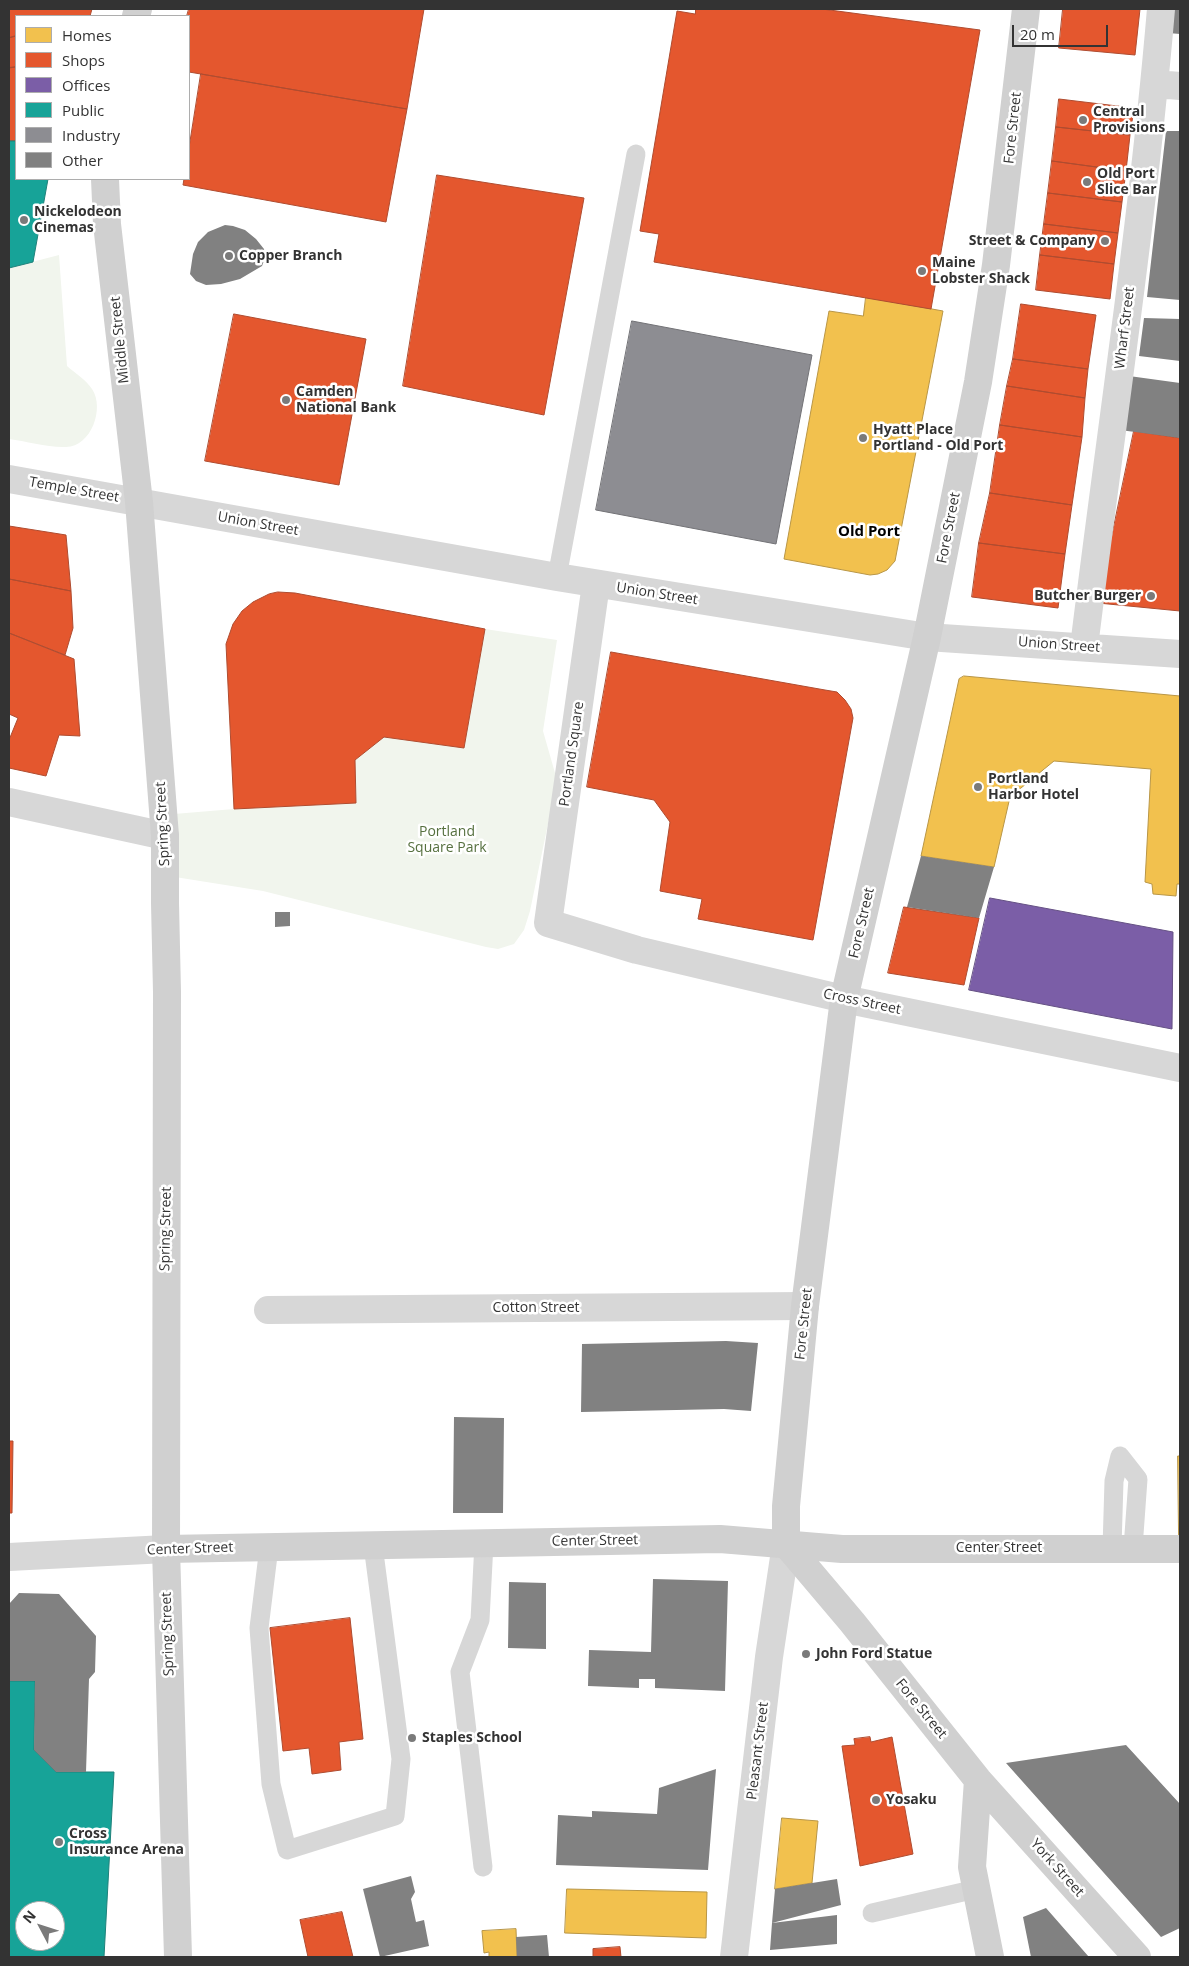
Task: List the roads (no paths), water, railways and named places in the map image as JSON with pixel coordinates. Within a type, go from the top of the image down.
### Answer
[{"type":"street","name":"Fore Street","points":[[978,1780],[852,1622],[786,1544],[786,1506],[805,1306],[844,999],[927,637],[980,372],[1009,169],[1026,9]]},
{"type":"street","name":"Wharf Street","points":[[1084,647],[1128,313],[1167,85],[1161,9]]},
{"type":"street","name":"Middle Street","points":[[105,180],[107,224],[139,502]]},
{"type":"street","name":"Temple Street","points":[[9,479],[139,502]]},
{"type":"street","name":"Union Street","points":[[139,502],[596,584],[927,637],[1180,654]]},
{"type":"street","name":"Spring Street","points":[[139,502],[165,836],[167,992],[166,1549],[178,1957]]},
{"type":"street","name":"Portland Square","points":[[548,923],[596,584]]},
{"type":"street","points":[[9,802],[165,836]]},
{"type":"street","name":"Cross Street","points":[[548,923],[637,950],[844,999],[1180,1068]]},
{"type":"street","name":"Cotton Street","points":[[268,1310],[805,1306]]},
{"type":"street","name":"Center Street","points":[[9,1556],[166,1549],[720,1539],[842,1549],[1180,1549]]},
{"type":"street","name":"Pleasant Street","points":[[734,1957],[769,1657],[786,1544]]},
{"type":"street","points":[[978,1780],[972,1868],[990,1957]]},
{"type":"street","name":"York Street","points":[[978,1780],[1137,1957]]},
{"type":"lane","points":[[556,577],[636,154]]},
{"type":"lane","points":[[483,1867],[460,1672],[480,1620],[484,1543]]},
{"type":"lane","points":[[269,1547],[259,1628],[271,1784],[287,1850],[395,1816],[401,1759],[373,1545]]},
{"type":"lane","points":[[872,1913],[976,1889]]},
{"type":"place","name":"Central Provisions","points":[[1083,120]]},
{"type":"place","name":"Old Port Slice Bar","points":[[1087,182]]},
{"type":"place","name":"Nickelodeon Cinemas","points":[[24,220]]},
{"type":"place","name":"Street & Company","points":[[1105,241]]},
{"type":"place","name":"Copper Branch","points":[[229,256]]},
{"type":"place","name":"Maine Lobster Shack","points":[[922,271]]},
{"type":"place","name":"Camden National Bank","points":[[286,400]]},
{"type":"place","name":"Hyatt Place Portland - Old Port","points":[[863,438]]},
{"type":"place","name":"Butcher Burger","points":[[1151,596]]},
{"type":"place","name":"Portland Harbor Hotel","points":[[978,787]]},
{"type":"place","name":"John Ford Statue","points":[[806,1654]]},
{"type":"place","name":"Staples School","points":[[412,1738]]},
{"type":"place","name":"Yosaku","points":[[876,1800]]},
{"type":"place","name":"Cross Insurance Arena","points":[[59,1842]]},
{"type":"district","name":"Old Port","points":[[869,532]]},
{"type":"park label","name":"Portland Square Park","points":[[447,840]]}]
